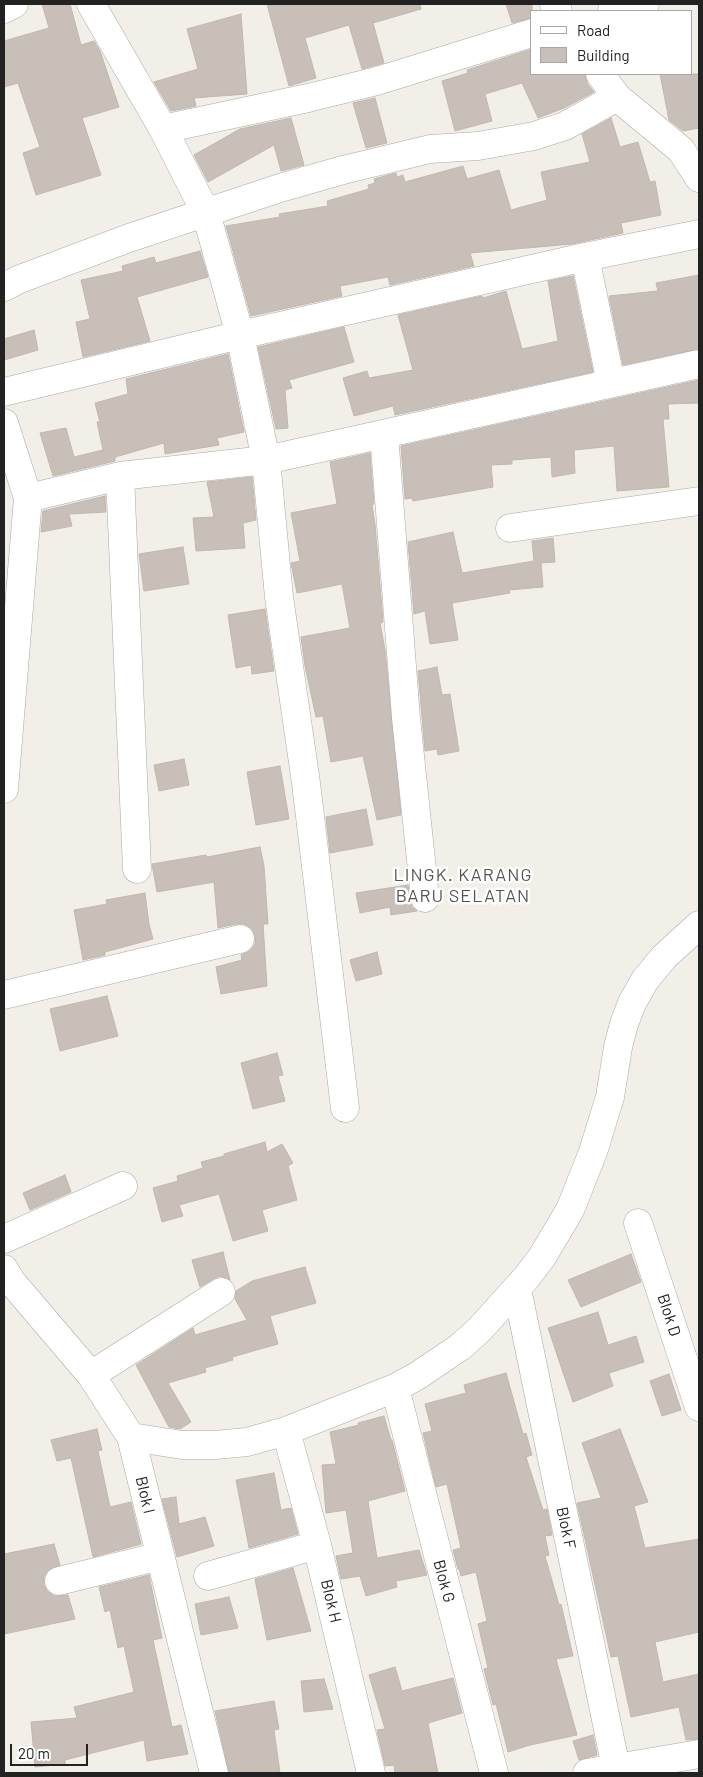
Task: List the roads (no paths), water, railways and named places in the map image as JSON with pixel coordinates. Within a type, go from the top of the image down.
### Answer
[{"type":"street","points":[[4,9],[14,4]]},
{"type":"street","points":[[617,10],[645,4]]},
{"type":"street","points":[[98,5],[206,213],[240,335],[266,460],[279,597],[306,782],[345,1108]]},
{"type":"street","points":[[163,129],[377,81],[530,34]]},
{"type":"street","points":[[601,75],[617,97],[681,150],[699,178]]},
{"type":"street","points":[[4,288],[47,268],[129,238],[280,188],[430,149],[478,146],[534,136],[565,126],[617,97]]},
{"type":"street","points":[[4,392],[240,335],[586,257],[699,234]]},
{"type":"street","points":[[586,257],[611,383]]},
{"type":"street","points":[[28,498],[120,476],[266,460],[699,364]]},
{"type":"street","points":[[4,423],[28,498],[4,782]]},
{"type":"street","points":[[384,434],[406,718],[425,898]]},
{"type":"street","points":[[120,476],[137,869]]},
{"type":"street","points":[[510,528],[699,501]]},
{"type":"street","points":[[131,1437],[182,1445],[215,1445],[247,1442],[286,1431],[394,1388],[417,1376],[460,1347],[480,1329],[516,1289],[542,1256],[570,1210],[593,1152],[610,1097],[618,1047],[632,1003],[645,980],[664,957],[699,925]]},
{"type":"street","points":[[4,995],[240,939]]},
{"type":"street","points":[[4,1239],[122,1186]]},
{"type":"street","name":"Blok D","points":[[638,1223],[699,1407]]},
{"type":"street","name":"Blok I","points":[[6,1277],[91,1375],[131,1437],[214,1773]]},
{"type":"street","name":"Blok F","points":[[516,1289],[616,1768]]},
{"type":"street","points":[[91,1375],[221,1292]]},
{"type":"street","name":"Blok G","points":[[394,1388],[494,1773]]},
{"type":"street","name":"Blok H","points":[[286,1431],[317,1545],[371,1773]]},
{"type":"street","points":[[208,1576],[317,1545]]},
{"type":"street","points":[[59,1581],[160,1556]]},
{"type":"street","points":[[587,1773],[616,1768],[654,1768],[699,1754]]},
{"type":"district","name":"LINGK. KARANG BARU SELATAN","points":[[463,885]]}]
